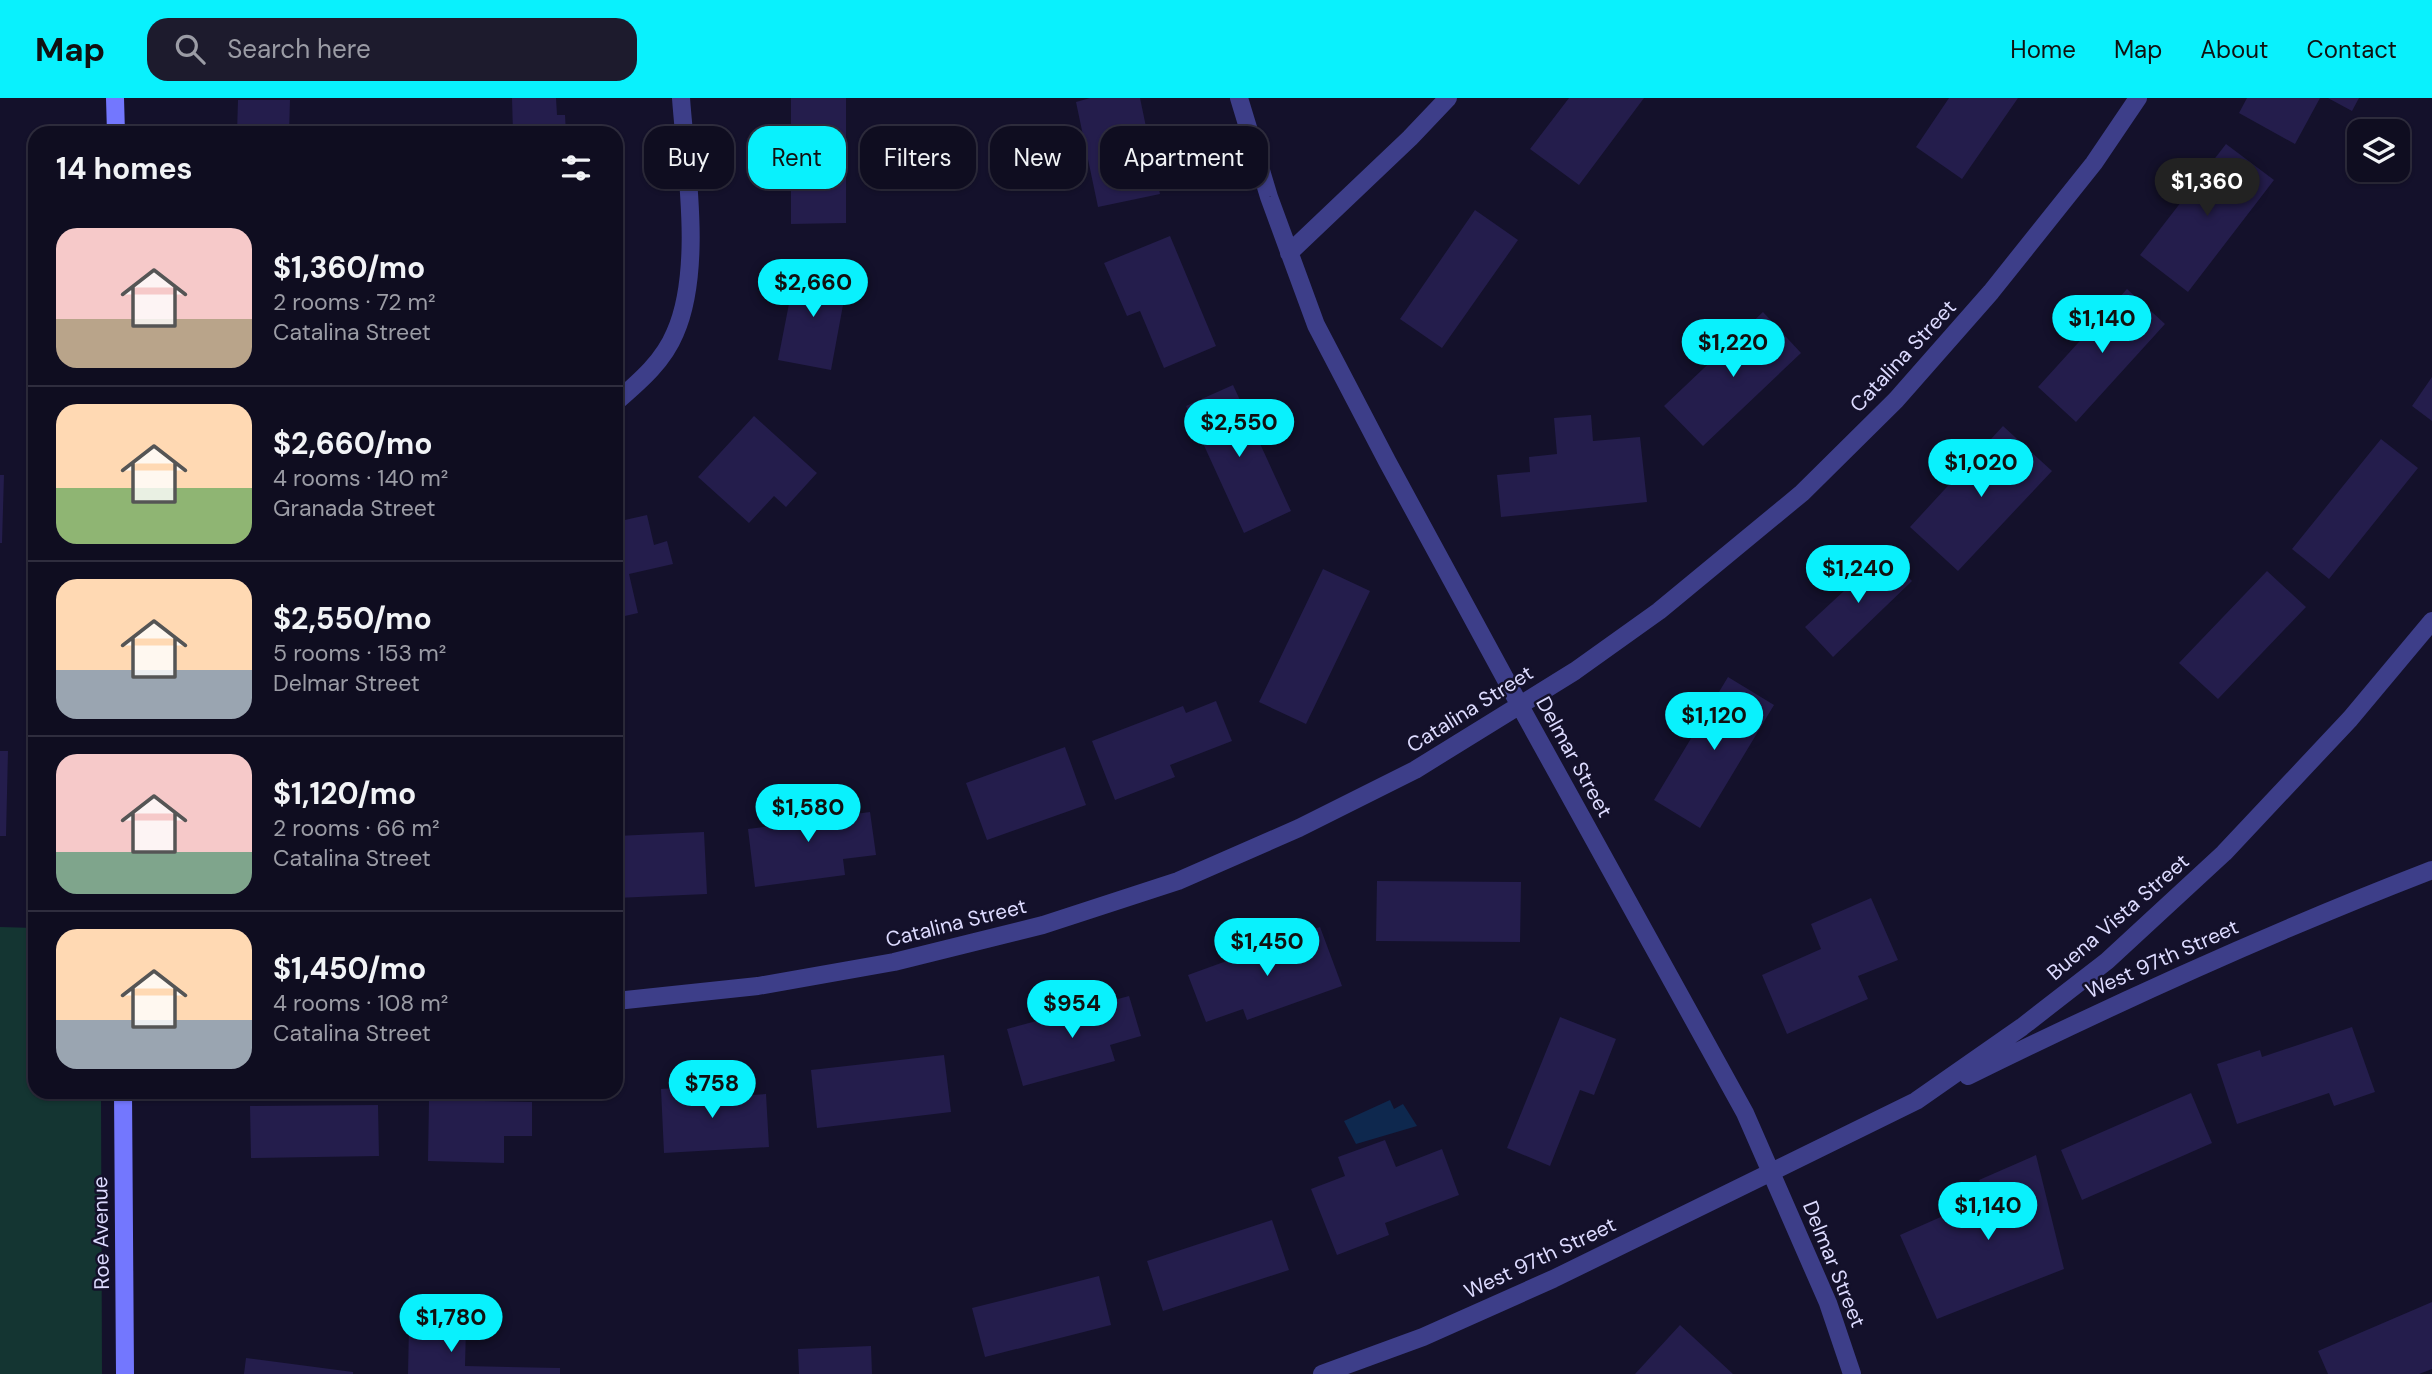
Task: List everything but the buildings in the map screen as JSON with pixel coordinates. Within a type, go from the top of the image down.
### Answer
[{"type":"main road","points":[[115,98],[116,126]]},
{"type":"main road","name":"Roe Avenue","points":[[123,1099],[125,1374]]},
{"type":"street","points":[[623,396],[651,372],[675,334],[690,286],[690,229],[681,98]]},
{"type":"street","name":"Delmar Street","points":[[1239,98],[1289,253],[1317,325],[1519,705],[1745,1113],[1828,1303],[1852,1374]]},
{"type":"street","points":[[1289,253],[1410,138],[1448,98]]},
{"type":"street","name":"Catalina Street","points":[[623,1000],[758,986],[894,962],[1043,925],[1178,881],[1299,828],[1415,770],[1575,671],[1659,611],[1802,493],[1896,400],[1991,292],[2094,163],[2138,98]]},
{"type":"street","name":"Buena Vista Street","points":[[1773,1172],[1916,1101],[2022,1027],[2108,961],[2214,862],[2350,719],[2432,621]]},
{"type":"street","name":"West 97th Street","points":[[1916,1101],[2104,1009],[2345,904],[2432,870]]},
{"type":"street","name":"West 97th Street","points":[[1322,1374],[1423,1337],[1565,1273],[1773,1172]]},
{"type":"green space","points":[[0,927],[28,928],[28,1099],[101,1099],[102,1374],[0,1374]]},
{"type":"water","points":[[1390,1100],[1394,1109],[1403,1104],[1417,1126],[1356,1144],[1344,1121]]}]
